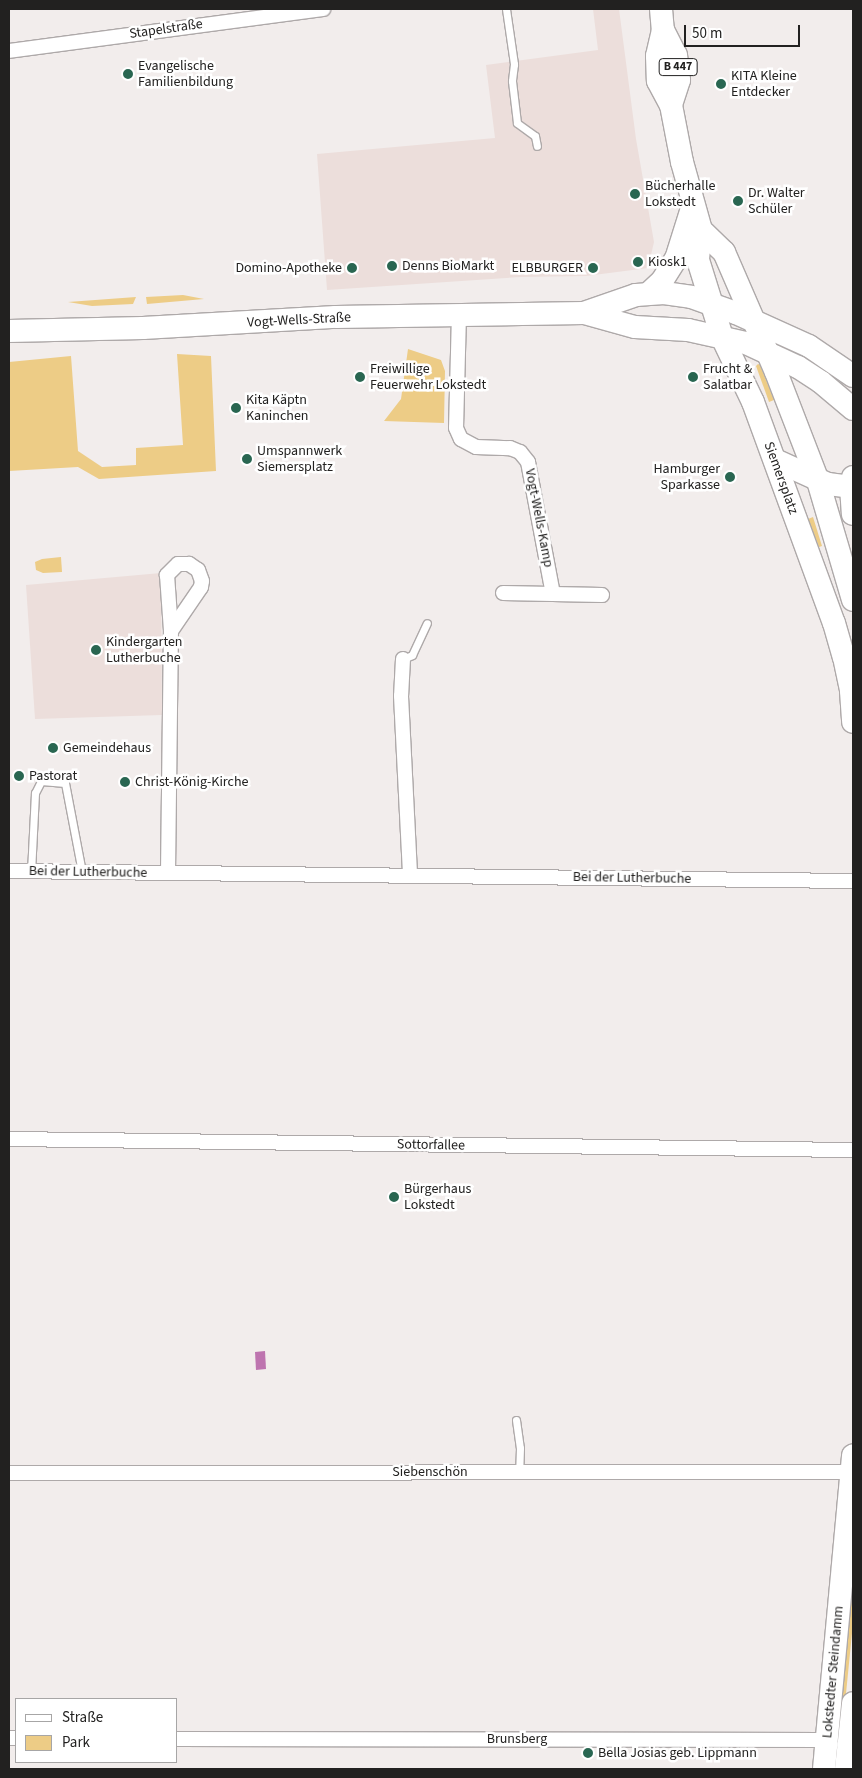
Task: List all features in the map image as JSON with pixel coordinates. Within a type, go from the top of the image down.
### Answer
[{"type":"main road","name":"B 447","points":[[662,20],[657,56],[658,81],[671,105],[682,162],[693,205]]},
{"type":"main road","points":[[693,205],[701,230],[724,252],[735,319],[768,351],[821,382],[853,409]]},
{"type":"main road","points":[[649,293],[662,281],[676,259],[693,205]]},
{"type":"main road","name":"Siemersplatz","points":[[701,230],[698,260],[712,303],[735,319],[768,351],[818,481],[853,600]]},
{"type":"main road","name":"Vogt-Wells-Straße","points":[[584,313],[636,295],[649,293],[682,295],[712,303]]},
{"type":"main road","name":"Vogt-Wells-Straße","points":[[10,330],[67,331],[459,314],[584,313],[636,327],[697,331],[735,319]]},
{"type":"main road","points":[[735,319],[825,354],[853,376]]},
{"type":"main road","name":"Siemersplatz","points":[[735,319],[752,402],[775,460],[844,657],[851,691],[853,722]]},
{"type":"main road","points":[[775,460],[818,481],[852,483],[853,514]]},
{"type":"main road","name":"Lokstedter Steindamm","points":[[824,1769],[853,1464]]},
{"type":"main road","name":"Lokstedter Steindamm","points":[[846,1766],[853,1703]]},
{"type":"street","name":"Stapelstraße","points":[[9,51],[323,9]]},
{"type":"street","name":"Vogt-Wells-Kamp","points":[[459,314],[456,428],[461,439],[476,447],[510,448],[520,452],[528,462],[553,594]]},
{"type":"street","points":[[503,593],[602,595]]},
{"type":"street","name":"Bei der Lutherbuche","points":[[168,873],[171,631]]},
{"type":"street","points":[[403,659],[401,696],[410,876]]},
{"type":"street","name":"Bei der Lutherbuche","points":[[9,871],[853,881]]},
{"type":"street","name":"Sottorfallee","points":[[9,1139],[853,1150]]},
{"type":"street","name":"Siebenschön","points":[[9,1473],[519,1472],[853,1464]]},
{"type":"street","name":"Brunsberg","points":[[178,1739],[826,1740]]},
{"type":"street","points":[[826,1740],[846,1766]]},
{"type":"lane","points":[[506,9],[514,64],[512,81],[517,123],[535,136],[537,146]]},
{"type":"lane","points":[[403,659],[412,655],[428,623]]},
{"type":"lane","points":[[31,872],[35,792],[41,782],[65,783],[82,872]]},
{"type":"lane","points":[[516,1420],[520,1448],[519,1472]]},
{"type":"shaded area","points":[[593,9],[619,9],[636,139],[654,242],[648,268],[586,276],[520,277],[327,290],[317,154],[495,138],[486,65],[598,50]]},
{"type":"shaded area","name":"Kindergarten Lutherbuche","points":[[161,573],[162,715],[35,719],[26,585]]},
{"type":"shaded area","points":[[265,1351],[266,1369],[256,1370],[255,1352]]},
{"type":"green space","points":[[183,295],[204,299],[147,304],[146,297]]},
{"type":"green space","points":[[136,297],[133,304],[92,306],[68,302]]},
{"type":"green space","points":[[408,349],[441,360],[445,371],[444,423],[384,421],[401,399]]},
{"type":"green space","points":[[177,354],[211,356],[216,471],[99,479],[78,467],[9,471],[9,362],[71,356],[78,451],[102,467],[136,465],[136,448],[183,445]]},
{"type":"green space","points":[[758,364],[774,400],[769,402],[756,366]]},
{"type":"green space","points":[[813,517],[822,546],[819,547],[808,519]]},
{"type":"green space","points":[[61,557],[62,572],[43,573],[36,570],[35,562],[42,559]]},
{"type":"green space","points":[[853,1557],[853,1623],[841,1744],[838,1745]]},
{"type":"place","name":"Evangelische Familienbildung","points":[[128,74]]},
{"type":"place","name":"KITA Kleine Entdecker","points":[[721,84]]},
{"type":"place","name":"Bücherhalle Lokstedt","points":[[635,194]]},
{"type":"place","name":"Dr. Walter Schüler","points":[[738,201]]},
{"type":"place","name":"Kiosk1","points":[[638,262]]},
{"type":"place","name":"Denns BioMarkt","points":[[392,266]]},
{"type":"place","name":"Domino-Apotheke","points":[[352,268]]},
{"type":"place","name":"ELBBURGER","points":[[593,268]]},
{"type":"place","name":"Freiwillige Feuerwehr Lokstedt","points":[[360,377]]},
{"type":"place","name":"Frucht & Salatbar","points":[[693,377]]},
{"type":"place","name":"Kita Käptn Kaninchen","points":[[236,408]]},
{"type":"place","name":"Umspannwerk Siemersplatz","points":[[247,459]]},
{"type":"place","name":"Hamburger Sparkasse","points":[[730,477]]},
{"type":"place","name":"Kindergarten Lutherbuche","points":[[96,650]]},
{"type":"place","name":"Gemeindehaus","points":[[53,748]]},
{"type":"place","name":"Pastorat","points":[[19,776]]},
{"type":"place","name":"Christ-König-Kirche","points":[[125,782]]},
{"type":"place","name":"Bürgerhaus Lokstedt","points":[[394,1197]]},
{"type":"place","name":"Bella Josias geb. Lippmann","points":[[588,1753]]}]
